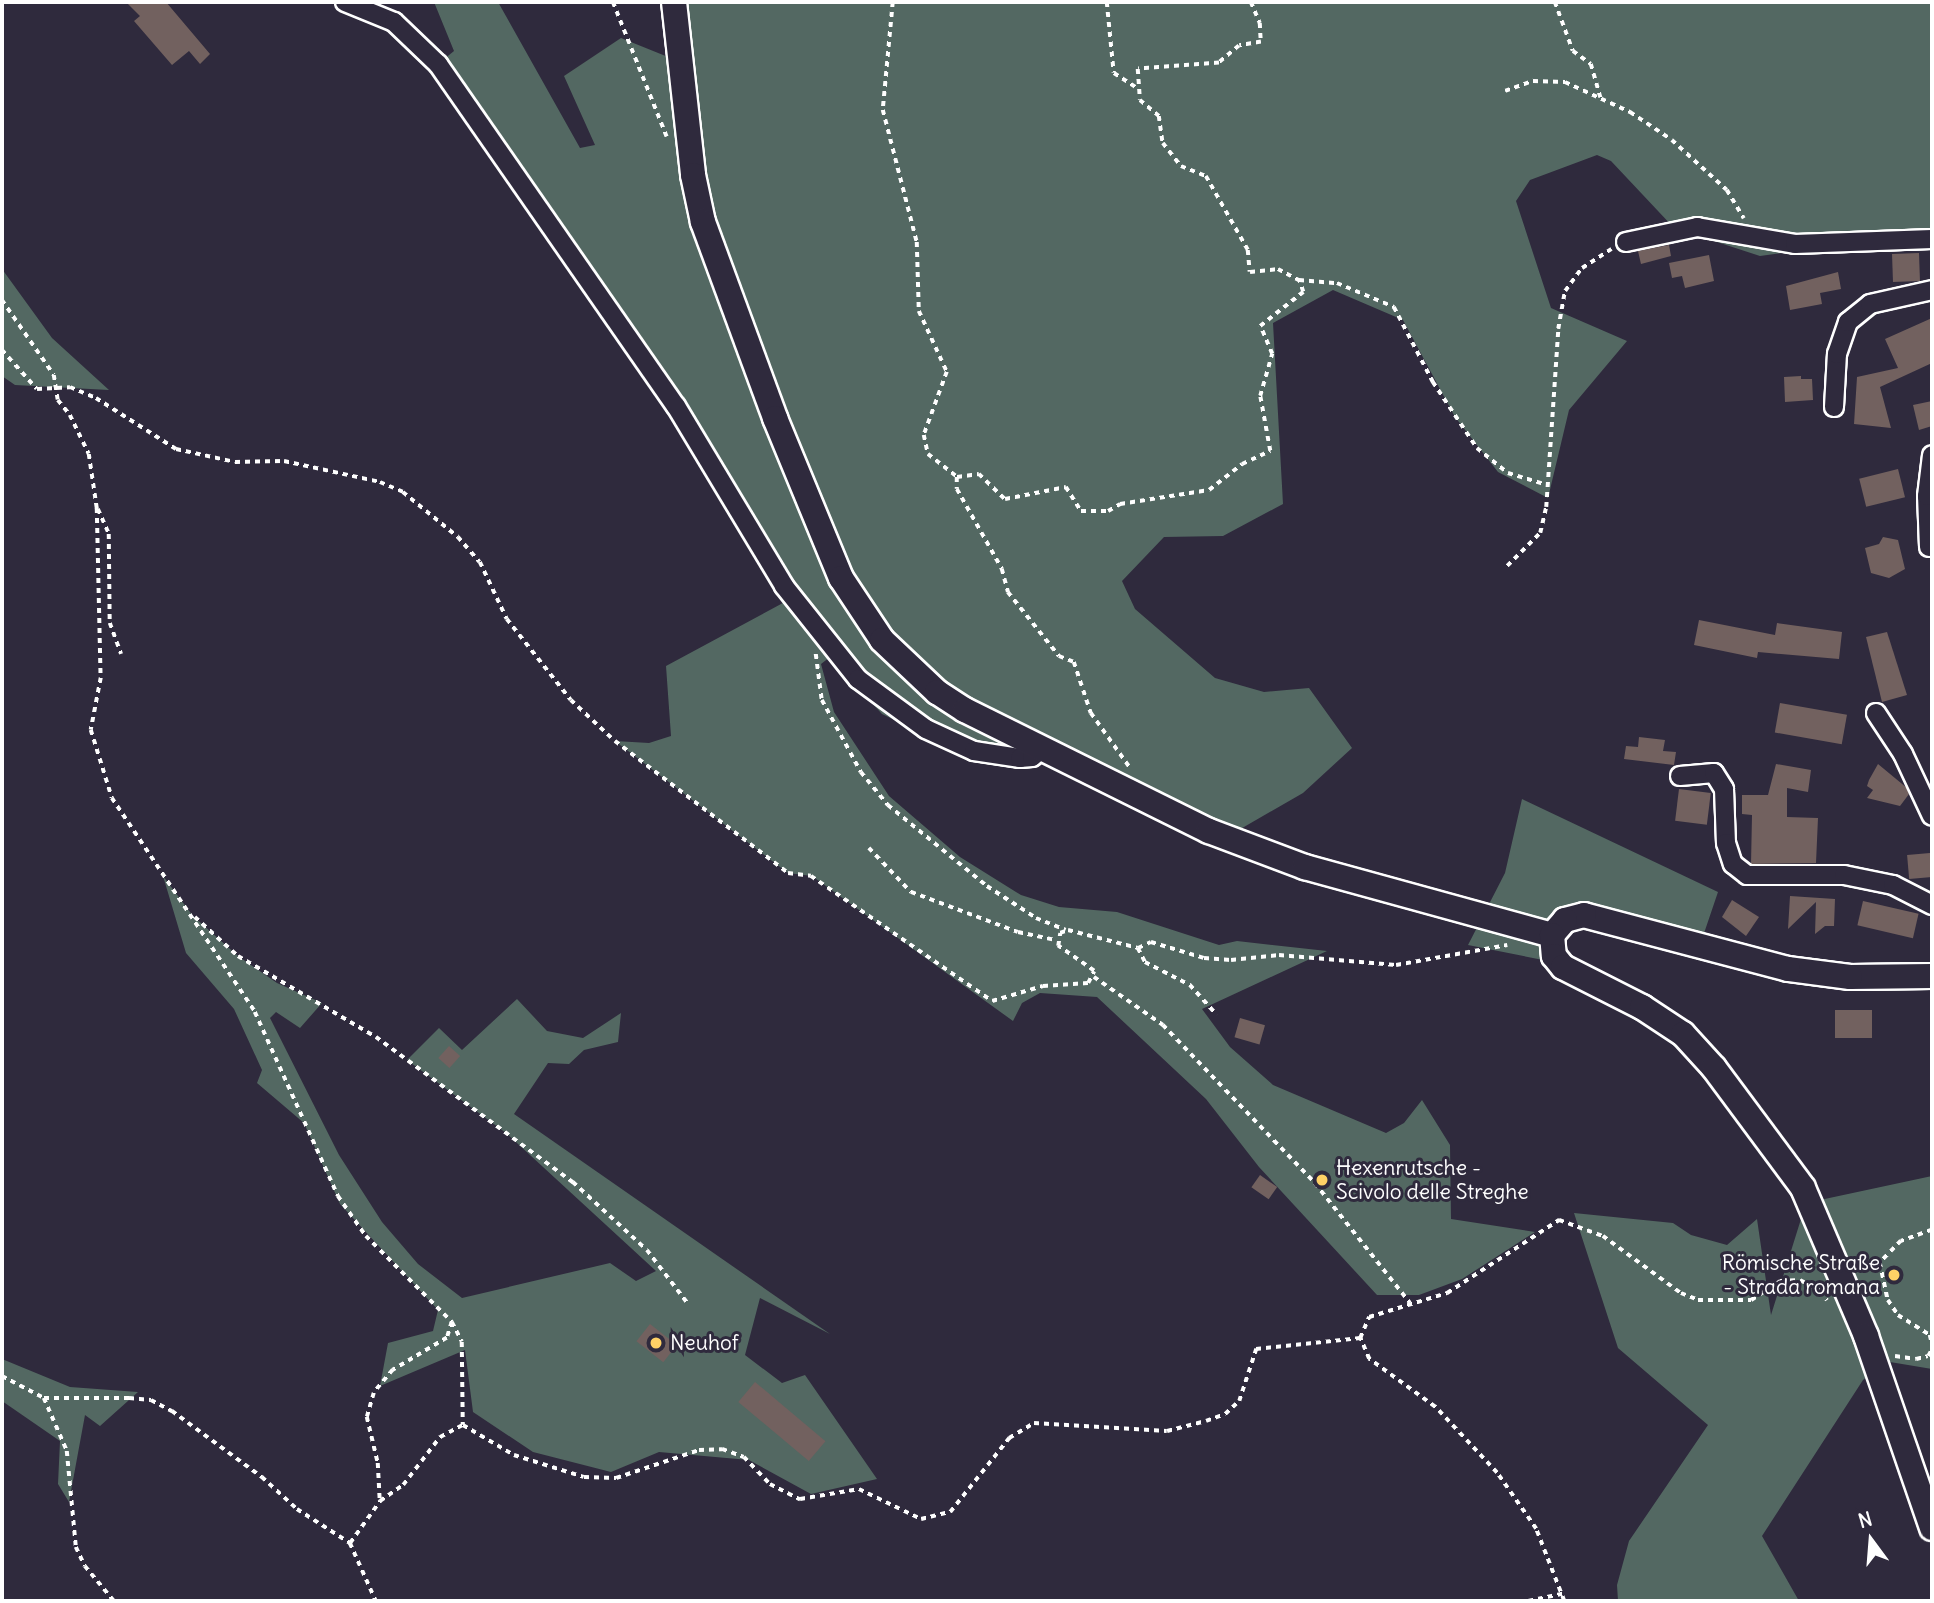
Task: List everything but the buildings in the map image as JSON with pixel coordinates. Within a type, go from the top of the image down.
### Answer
[{"type":"street","points":[[345,2],[394,22],[438,64],[676,406],[784,586],[827,645],[887,705],[926,729],[974,751],[997,756],[1032,757],[1042,749]]},
{"type":"street","points":[[674,2],[693,175],[703,222],[775,418],[841,578],[882,640],[937,692],[1042,749],[1254,850],[1552,935]]},
{"type":"street","points":[[1626,242],[1697,227],[1795,244],[1932,239]]},
{"type":"street","points":[[1834,407],[1837,354],[1848,323],[1870,304],[1932,290]]},
{"type":"street","points":[[1929,547],[1927,496],[1932,455]]},
{"type":"street","points":[[1876,713],[1903,754],[1932,816]]},
{"type":"street","points":[[1680,776],[1714,773],[1724,789],[1726,843],[1733,863],[1747,875],[1844,875],[1893,885],[1932,905]]},
{"type":"street","points":[[1932,976],[1850,977],[1788,969],[1584,915],[1565,920],[1552,935],[1554,956],[1563,967],[1642,1007],[1683,1034],[1714,1068],[1803,1188],[1866,1336],[1932,1528]]},
{"type":"path","points":[[613,2],[671,148]]},
{"type":"path","points":[[894,2],[883,110],[917,242],[919,311],[947,372],[925,435],[928,454],[957,477],[979,474],[1005,499],[1066,487],[1081,510],[1108,511],[1120,504],[1209,490],[1242,464],[1270,451],[1260,396],[1272,354],[1260,326],[1303,292],[1299,280]]},
{"type":"path","points":[[1107,2],[1114,73],[1137,88]]},
{"type":"path","points":[[1251,2],[1260,23],[1261,42],[1239,46],[1219,63],[1138,69],[1137,88],[1140,100],[1158,116],[1163,143],[1181,166],[1206,176],[1248,250],[1250,272],[1278,270],[1299,280],[1338,283],[1394,307],[1433,382],[1477,448],[1508,473],[1545,484]]},
{"type":"path","points":[[1555,2],[1573,51],[1591,64],[1601,99]]},
{"type":"path","points":[[1505,91],[1533,81],[1565,82],[1601,99],[1672,140],[1727,190],[1755,236]]},
{"type":"path","points":[[1507,566],[1540,533],[1553,437],[1558,329],[1565,291],[1581,268],[1626,242]]},
{"type":"path","points":[[2,300],[50,368],[54,389],[89,454],[97,508],[101,678],[91,722],[96,755],[127,826],[193,916],[211,949],[255,1012],[338,1196],[366,1236],[452,1322],[462,1342],[463,1425]]},
{"type":"path","points":[[2,350],[37,388],[70,387],[96,398],[176,449],[235,462],[284,461],[380,482],[403,492],[458,537],[480,562],[508,619],[572,700],[615,741],[788,873],[811,876],[992,1001],[1043,986],[1088,983],[1094,977]]},
{"type":"path","points":[[957,477],[957,489],[1002,569],[1008,592],[1059,656],[1074,662],[1091,713],[1126,760],[1142,796]]},
{"type":"path","points":[[97,508],[109,534],[110,623],[121,654]]},
{"type":"path","points":[[827,645],[814,656],[822,700],[862,772],[888,805],[987,886],[1036,918],[1068,930],[1138,948],[1151,942],[1204,958],[1338,957],[1396,965],[1513,944],[1526,937],[1528,928]]},
{"type":"path","points":[[869,848],[911,892],[1018,932],[1056,940]]},
{"type":"path","points":[[193,916],[238,956],[376,1037],[573,1182],[647,1250],[689,1305]]},
{"type":"path","points":[[1056,940],[1068,930]]},
{"type":"path","points":[[1056,940],[1062,952],[1089,966],[1094,977],[1173,1035],[1315,1184],[1411,1304]]},
{"type":"path","points":[[1138,948],[1145,962],[1190,985],[1217,1015]]},
{"type":"path","points":[[1564,1601],[1536,1529],[1497,1474],[1435,1407],[1369,1359],[1360,1338],[1369,1317],[1447,1293],[1559,1220],[1603,1236],[1681,1293],[1698,1300],[1751,1300],[1780,1281],[1800,1279],[1821,1291],[1828,1302]]},
{"type":"path","points":[[1866,1336],[1878,1336],[1896,1356],[1930,1358],[1930,1335],[1898,1315],[1888,1300],[1880,1264],[1901,1241],[1932,1230]]},
{"type":"path","points":[[380,1501],[378,1463],[367,1417],[374,1393],[393,1370],[447,1338],[452,1322]]},
{"type":"path","points":[[463,1425],[514,1455],[584,1477],[617,1478],[699,1450],[722,1449],[744,1457],[770,1484],[800,1499],[859,1489],[921,1519],[950,1512],[1009,1438],[1034,1423],[1167,1431],[1206,1422],[1226,1414],[1238,1401],[1256,1349],[1360,1338]]},
{"type":"path","points":[[2,1376],[44,1398],[150,1400],[349,1543],[376,1601]]},
{"type":"path","points":[[44,1398],[67,1451],[76,1547],[85,1566],[114,1601]]},
{"type":"path","points":[[349,1543],[380,1501],[403,1485],[440,1437],[463,1425]]},
{"type":"path","points":[[1528,1601],[1562,1594]]},
{"type":"green space","points":[[434,2],[498,2],[580,148],[595,145],[564,76],[621,38],[678,61],[674,2],[1932,2],[1932,232],[1760,256],[1674,228],[1611,161],[1597,155],[1530,180],[1516,201],[1551,308],[1627,341],[1569,410],[1548,498],[1498,472],[1455,417],[1403,320],[1333,290],[1273,323],[1283,504],[1223,536],[1164,537],[1122,581],[1135,609],[1215,678],[1264,692],[1309,688],[1352,748],[1303,793],[1218,842],[1051,763],[1010,764],[970,756],[882,714],[830,657],[821,664],[834,712],[889,796],[960,857],[1021,895],[1059,907],[1117,912],[1219,945],[1237,941],[1327,951],[1202,1009],[1230,1047],[1273,1085],[1386,1133],[1404,1123],[1422,1100],[1450,1145],[1451,1219],[1535,1232],[1462,1279],[1419,1295],[1377,1295],[1259,1167],[1206,1099],[1097,997],[1040,993],[1022,1003],[1013,1021],[812,876],[788,873],[615,741],[649,743],[671,736],[666,666],[794,597],[438,64],[454,51]]},
{"type":"green space","points":[[2,269],[52,338],[109,390],[15,385],[2,376]]},
{"type":"green space","points":[[1522,799],[1718,892],[1698,951],[1581,921],[1543,960],[1468,945],[1505,873]]},
{"type":"green space","points":[[163,876],[193,916],[238,956],[277,983],[322,1003],[300,1028],[276,1012],[270,1018],[339,1155],[382,1222],[418,1264],[462,1298],[610,1263],[636,1281],[656,1271],[506,1133],[407,1060],[439,1028],[462,1050],[517,999],[547,1031],[583,1038],[621,1013],[618,1042],[584,1050],[569,1064],[548,1063],[514,1114],[830,1334],[760,1298],[745,1355],[782,1383],[805,1375],[877,1479],[811,1494],[749,1460],[659,1452],[611,1472],[533,1452],[473,1412],[465,1350],[380,1386],[388,1343],[433,1331],[438,1310],[340,1204],[304,1123],[257,1083],[262,1070],[234,1009],[186,953]]},
{"type":"green space","points":[[1932,1176],[1932,1369],[1884,1361],[1863,1380],[1762,1536],[1799,1601],[1618,1601],[1617,1585],[1629,1541],[1708,1425],[1618,1348],[1574,1213],[1673,1223],[1691,1235],[1727,1245],[1757,1219],[1771,1315],[1806,1203]]},
{"type":"green space","points":[[2,1359],[70,1387],[138,1392],[100,1426],[85,1415],[69,1502],[58,1484],[60,1441],[2,1401]]},
{"type":"place","name":"Hexenrutsche - Scivolo delle Streghe","points":[[1322,1180]]},
{"type":"place","name":"Römische Straße - Strada romana","points":[[1894,1275]]},
{"type":"place","name":"Neuhof","points":[[656,1343]]}]
